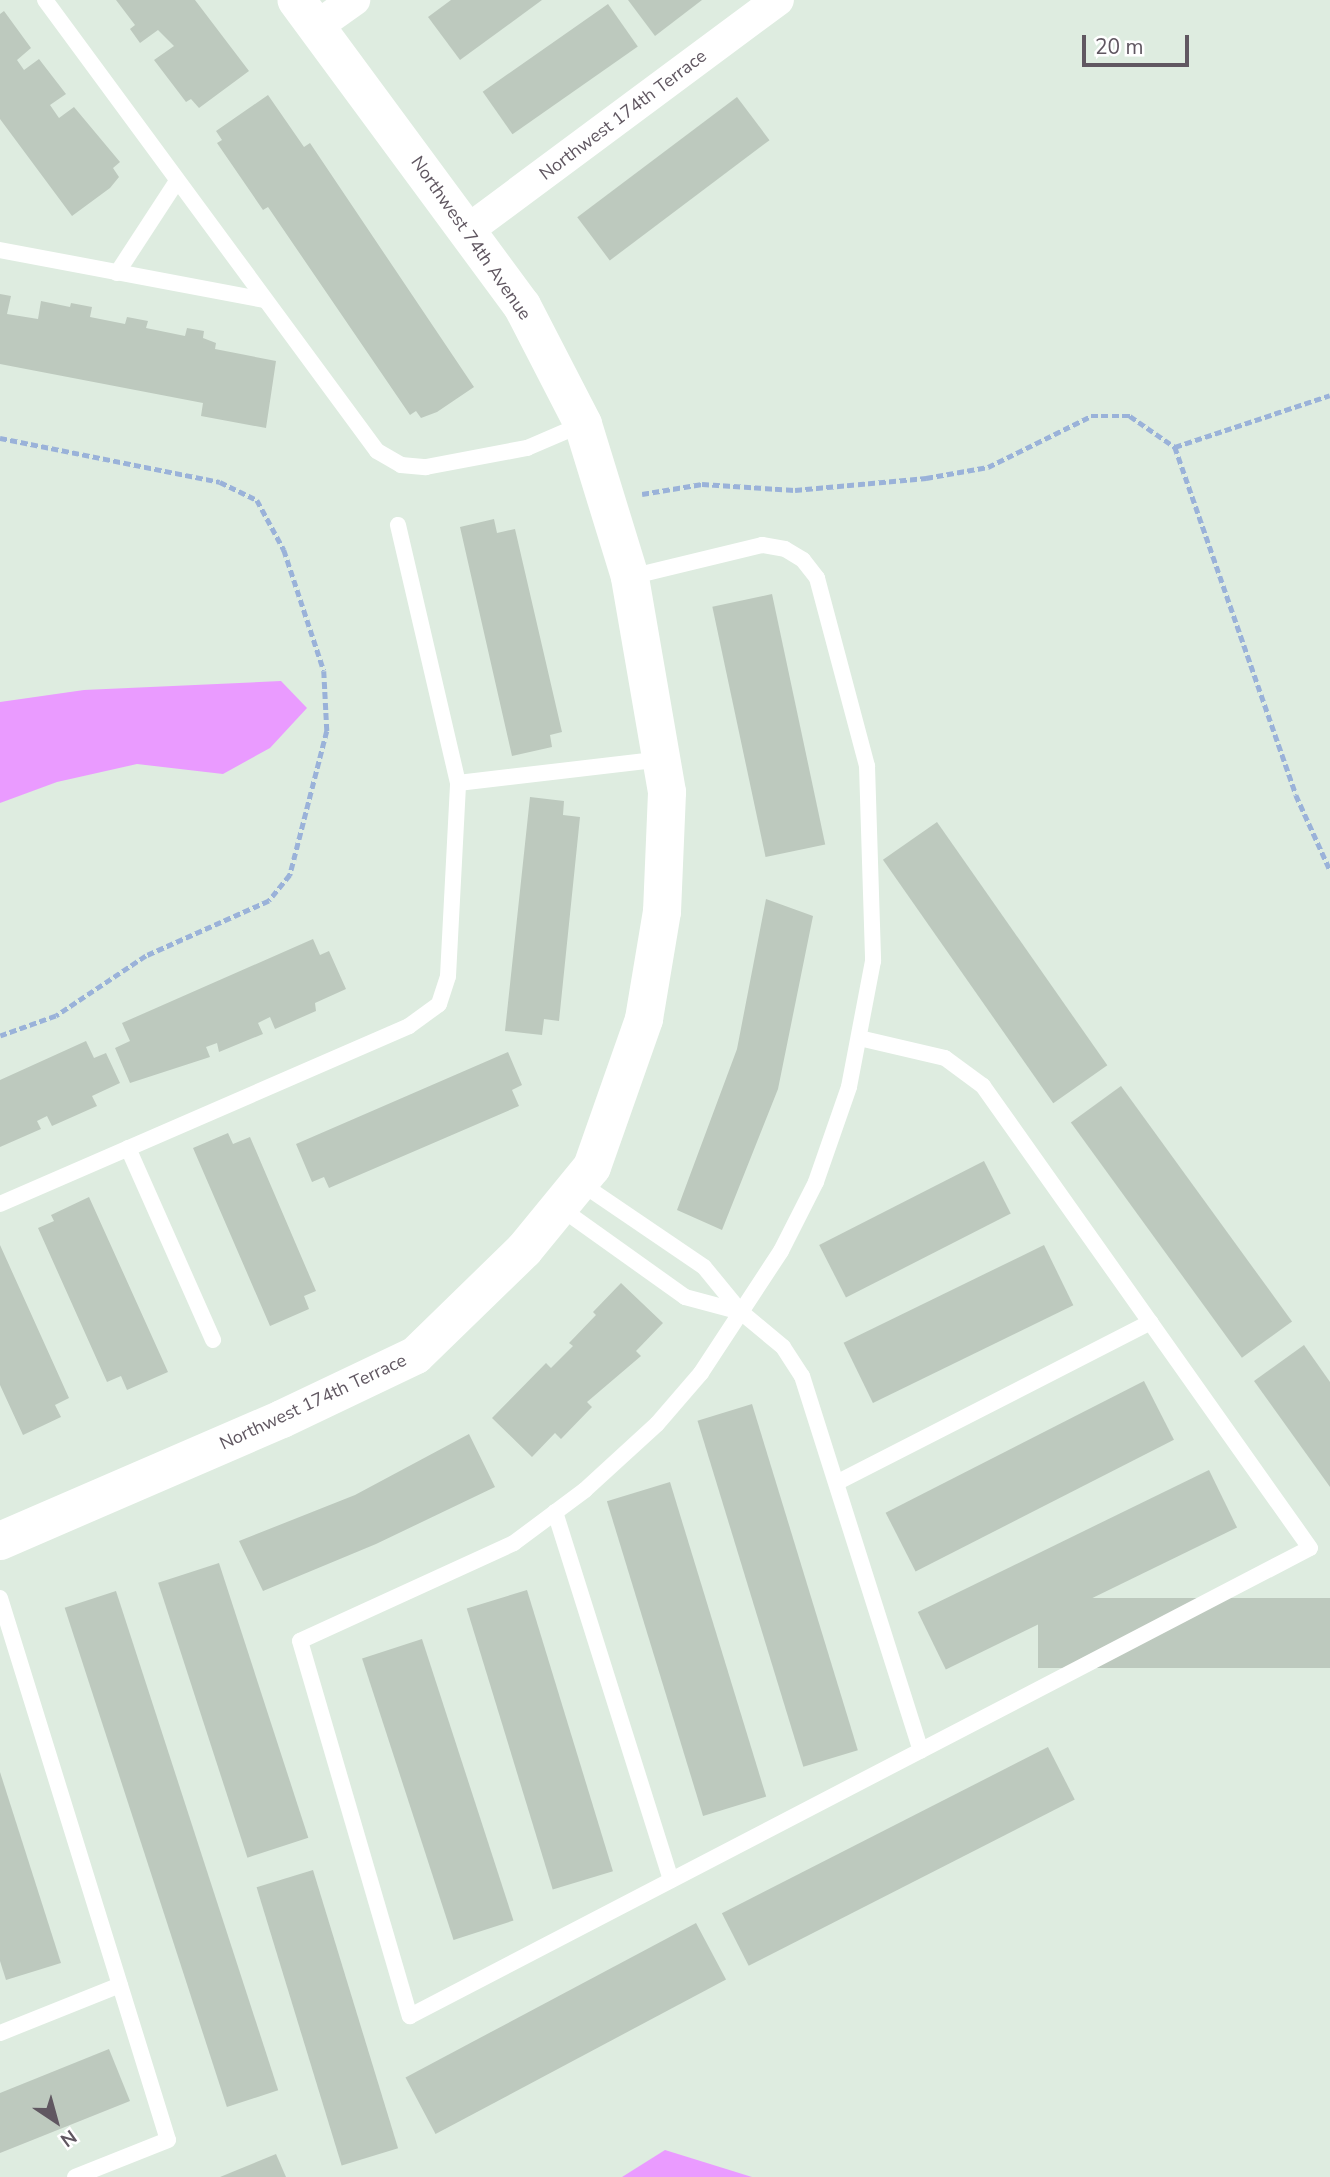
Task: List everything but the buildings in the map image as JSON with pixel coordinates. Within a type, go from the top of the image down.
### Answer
[{"type":"street","points":[[306,14],[354,0]]},
{"type":"street","name":"Northwest 174th Terrace","points":[[468,230],[778,0]]},
{"type":"street","name":"Northwest 74th Avenue","points":[[306,14],[522,306],[583,424],[630,577],[667,792],[662,912]]},
{"type":"street","name":"Northwest 174th Terrace","points":[[0,1541],[282,1419],[416,1355],[524,1250],[592,1167],[644,1019],[662,912]]},
{"type":"lane","points":[[45,0],[377,451],[401,465],[426,467],[481,459],[527,448],[583,424]]},
{"type":"lane","points":[[117,272],[177,181]]},
{"type":"lane","points":[[0,250],[265,300]]},
{"type":"lane","points":[[0,1204],[409,1026],[439,1004],[448,976],[458,783],[398,525]]},
{"type":"lane","points":[[630,577],[762,545],[785,549],[803,560],[817,578],[867,766],[873,961],[849,1087],[816,1182],[781,1251],[701,1373],[657,1424],[514,1544],[300,1641],[410,2016],[1310,1548],[983,1086],[944,1058],[859,1038]]},
{"type":"lane","points":[[458,783],[661,759]]},
{"type":"lane","points":[[128,1148],[213,1340]]},
{"type":"lane","points":[[569,1195],[685,1297],[741,1312]]},
{"type":"lane","points":[[569,1195],[704,1267],[741,1312],[783,1347],[802,1376],[838,1482],[921,1751]]},
{"type":"lane","points":[[838,1482],[1150,1322]]},
{"type":"lane","points":[[555,1512],[671,1880]]},
{"type":"lane","points":[[0,1598],[168,2140],[75,2177]]},
{"type":"lane","points":[[0,2033],[120,1985]]},
{"type":"path","points":[[1175,447],[1330,395]]},
{"type":"path","points":[[606,499],[702,484],[795,490],[926,478],[988,467],[1091,416],[1130,416],[1175,447],[1296,795],[1330,870]]},
{"type":"path","points":[[0,438],[207,479],[257,500],[284,550],[324,671],[327,731],[290,876],[269,901],[146,956],[56,1016],[0,1036]]},
{"type":"shaded area","points":[[281,681],[307,708],[270,748],[223,774],[137,764],[57,782],[0,803],[0,702],[84,690]]},
{"type":"shaded area","points":[[665,2150],[752,2177],[622,2177]]}]
